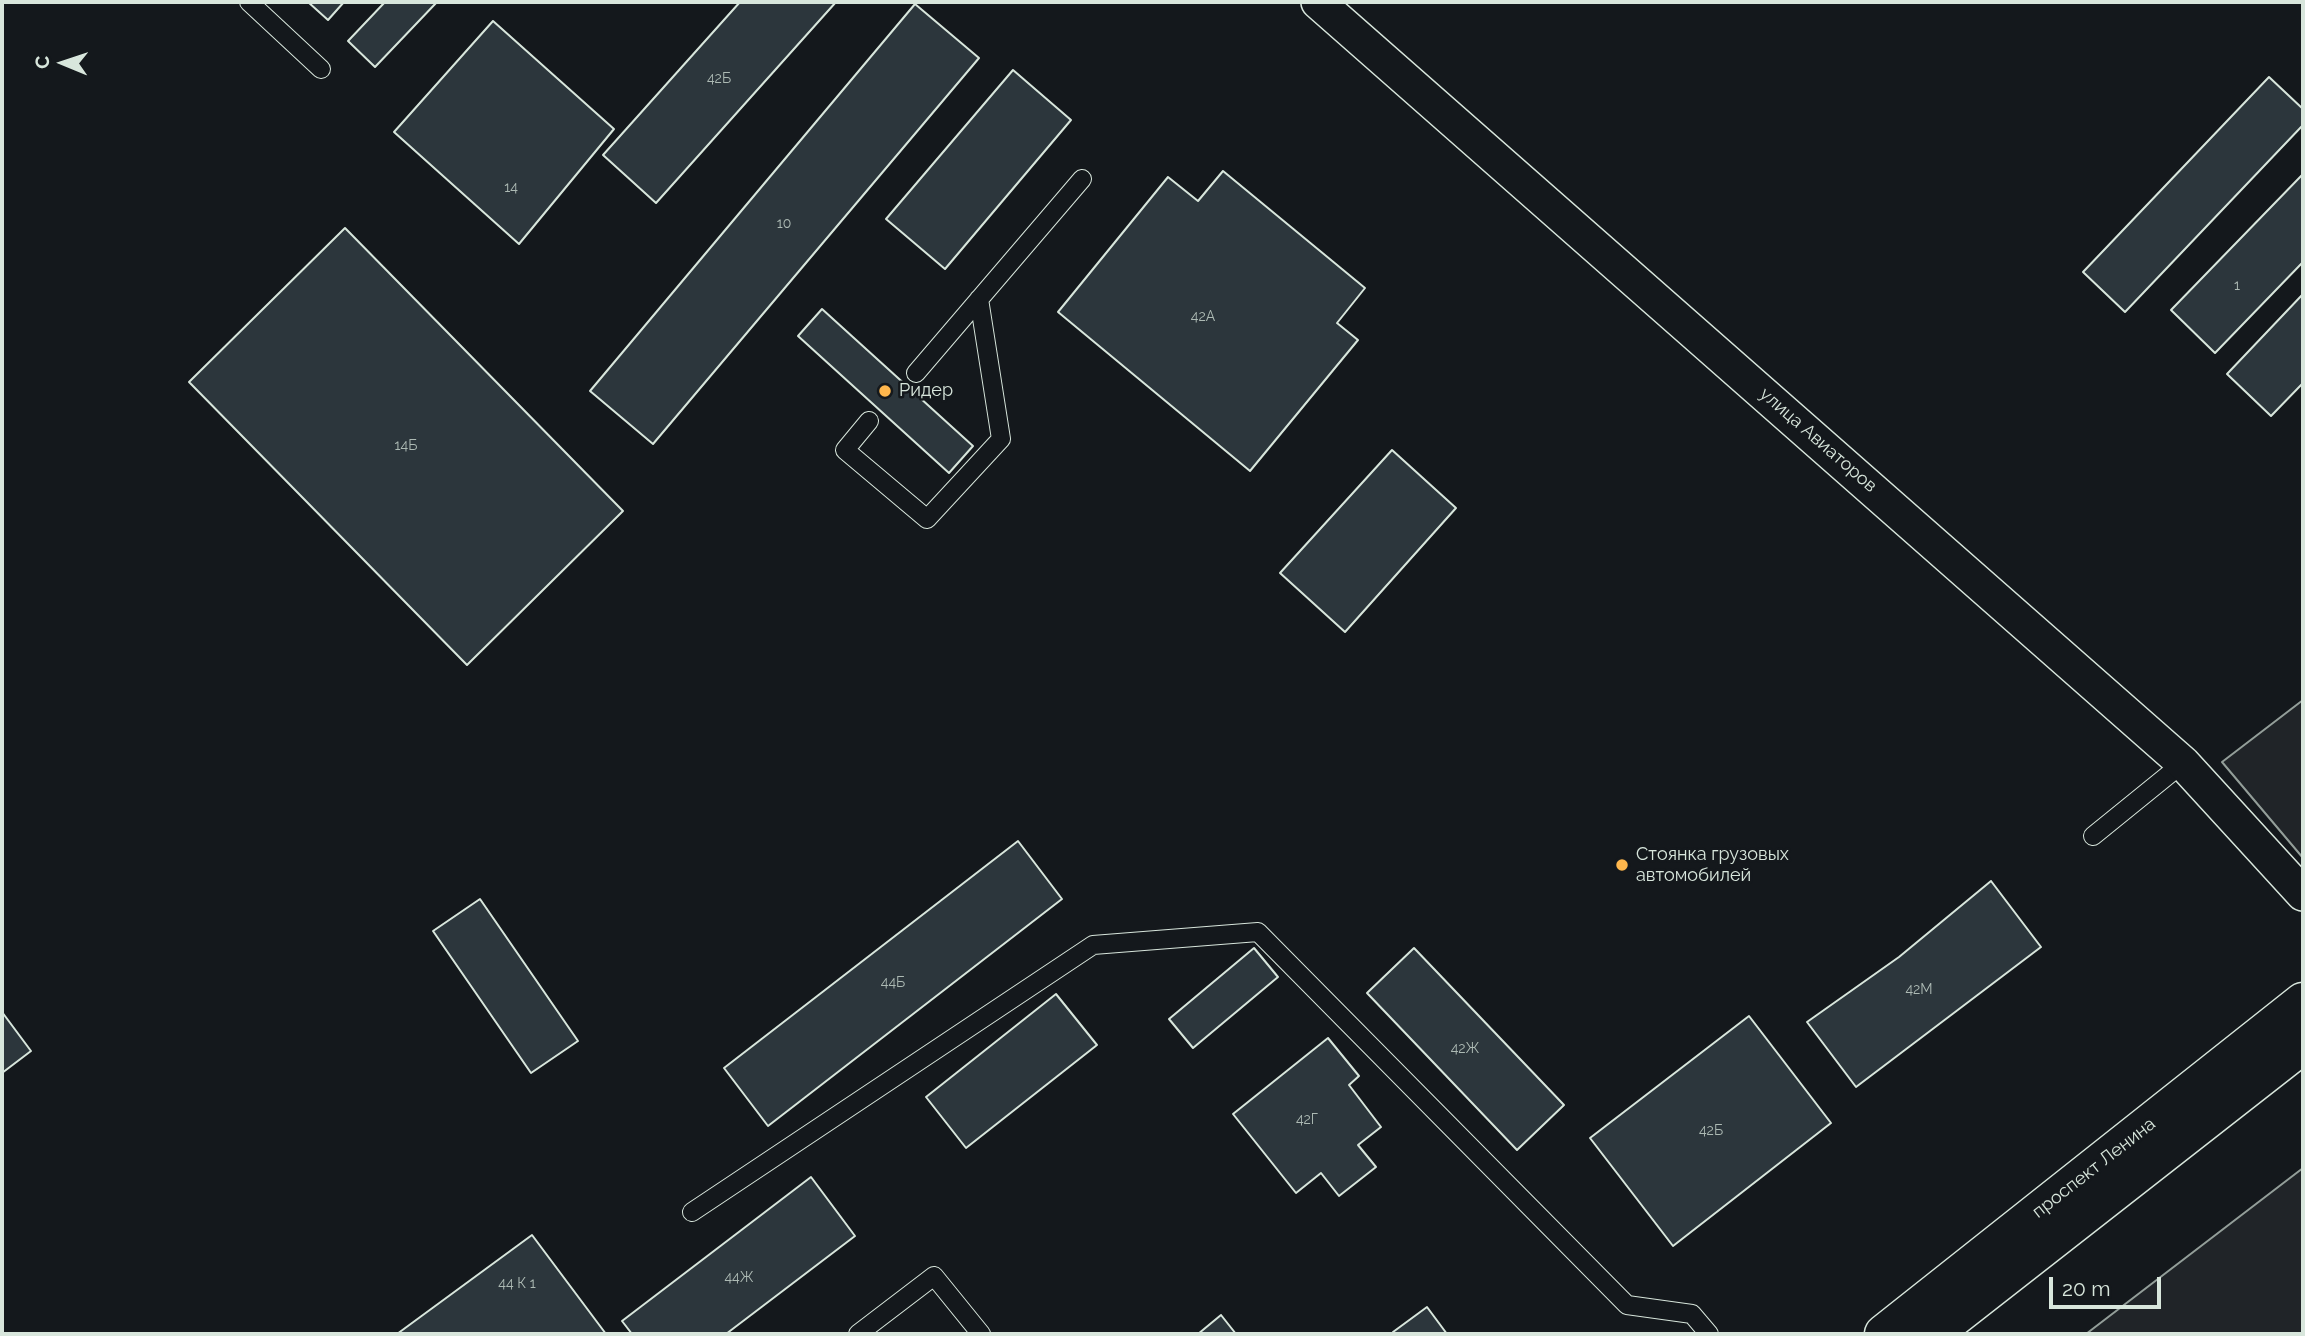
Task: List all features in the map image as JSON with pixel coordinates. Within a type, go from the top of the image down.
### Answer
[{"type":"main road","name":"проспект Ленина","points":[[1884,1334],[2303,1002]]},
{"type":"main road","name":"проспект Ленина","points":[[1933,1334],[2303,1044]]},
{"type":"street","name":"улица Авиаторов","points":[[1318,2],[2183,763],[2303,894]]},
{"type":"lane","points":[[249,2],[321,69]]},
{"type":"lane","points":[[916,373],[1082,179]]},
{"type":"lane","points":[[869,421],[845,450],[926,519],[1001,439],[979,299]]},
{"type":"lane","points":[[2092,836],[2183,763]]},
{"type":"lane","points":[[692,1212],[1093,946],[1258,932],[1628,1305],[1692,1314],[1709,1334]]},
{"type":"lane","points":[[858,1334],[934,1276],[981,1334]]},
{"type":"shaded area","points":[[2303,700],[2303,858],[2222,762]]},
{"type":"shaded area","points":[[2303,1168],[2303,1334],[2086,1334]]},
{"type":"building","points":[[308,2],[344,2],[328,20]]},
{"type":"building","points":[[385,2],[437,2],[375,67],[348,41]]},
{"type":"building","points":[[740,2],[836,2],[656,203],[603,155]]},
{"type":"building","points":[[915,4],[979,58],[653,444],[590,391]]},
{"type":"building","points":[[493,21],[614,129],[519,244],[394,132]]},
{"type":"building","points":[[1013,70],[1071,120],[945,269],[886,219]]},
{"type":"building","points":[[2269,77],[2303,109],[2303,125],[2125,312],[2083,272]]},
{"type":"building","points":[[1223,171],[1365,288],[1337,323],[1358,340],[1250,471],[1058,312],[1168,177],[1198,201]]},
{"type":"building","points":[[2303,174],[2303,262],[2215,353],[2171,310]]},
{"type":"building","points":[[345,228],[623,511],[467,665],[189,382]]},
{"type":"building","points":[[2303,294],[2303,383],[2271,416],[2227,374]]},
{"type":"building","name":"Ридер","points":[[822,309],[973,446],[949,473],[798,336]]},
{"type":"building","points":[[1392,450],[1456,508],[1345,632],[1280,573]]},
{"type":"building","points":[[1018,841],[1062,899],[768,1126],[724,1068]]},
{"type":"building","points":[[1991,881],[2041,947],[1856,1087],[1807,1022],[1899,957]]},
{"type":"building","points":[[480,899],[578,1041],[531,1073],[433,931]]},
{"type":"building","points":[[1254,948],[1278,977],[1193,1048],[1169,1019]]},
{"type":"building","points":[[1414,948],[1564,1105],[1517,1150],[1367,993]]},
{"type":"building","points":[[1056,994],[1097,1045],[966,1148],[926,1097]]},
{"type":"building","points":[[2,1012],[31,1051],[2,1073]]},
{"type":"building","points":[[1749,1016],[1831,1123],[1673,1246],[1590,1138]]},
{"type":"building","points":[[1328,1038],[1359,1076],[1349,1085],[1381,1127],[1358,1145],[1376,1167],[1339,1196],[1321,1173],[1296,1193],[1233,1114]]},
{"type":"building","points":[[811,1177],[855,1236],[726,1334],[632,1334],[622,1321]]},
{"type":"building","points":[[532,1235],[606,1334],[397,1334]]},
{"type":"building","points":[[1427,1307],[1447,1334],[1394,1334],[1393,1332]]},
{"type":"building","points":[[1221,1315],[1236,1334],[1198,1334]]},
{"type":"place","name":"Ридер","points":[[885,391]]},
{"type":"place","name":"Стоянка грузовых автомобилей","points":[[1622,865]]}]
